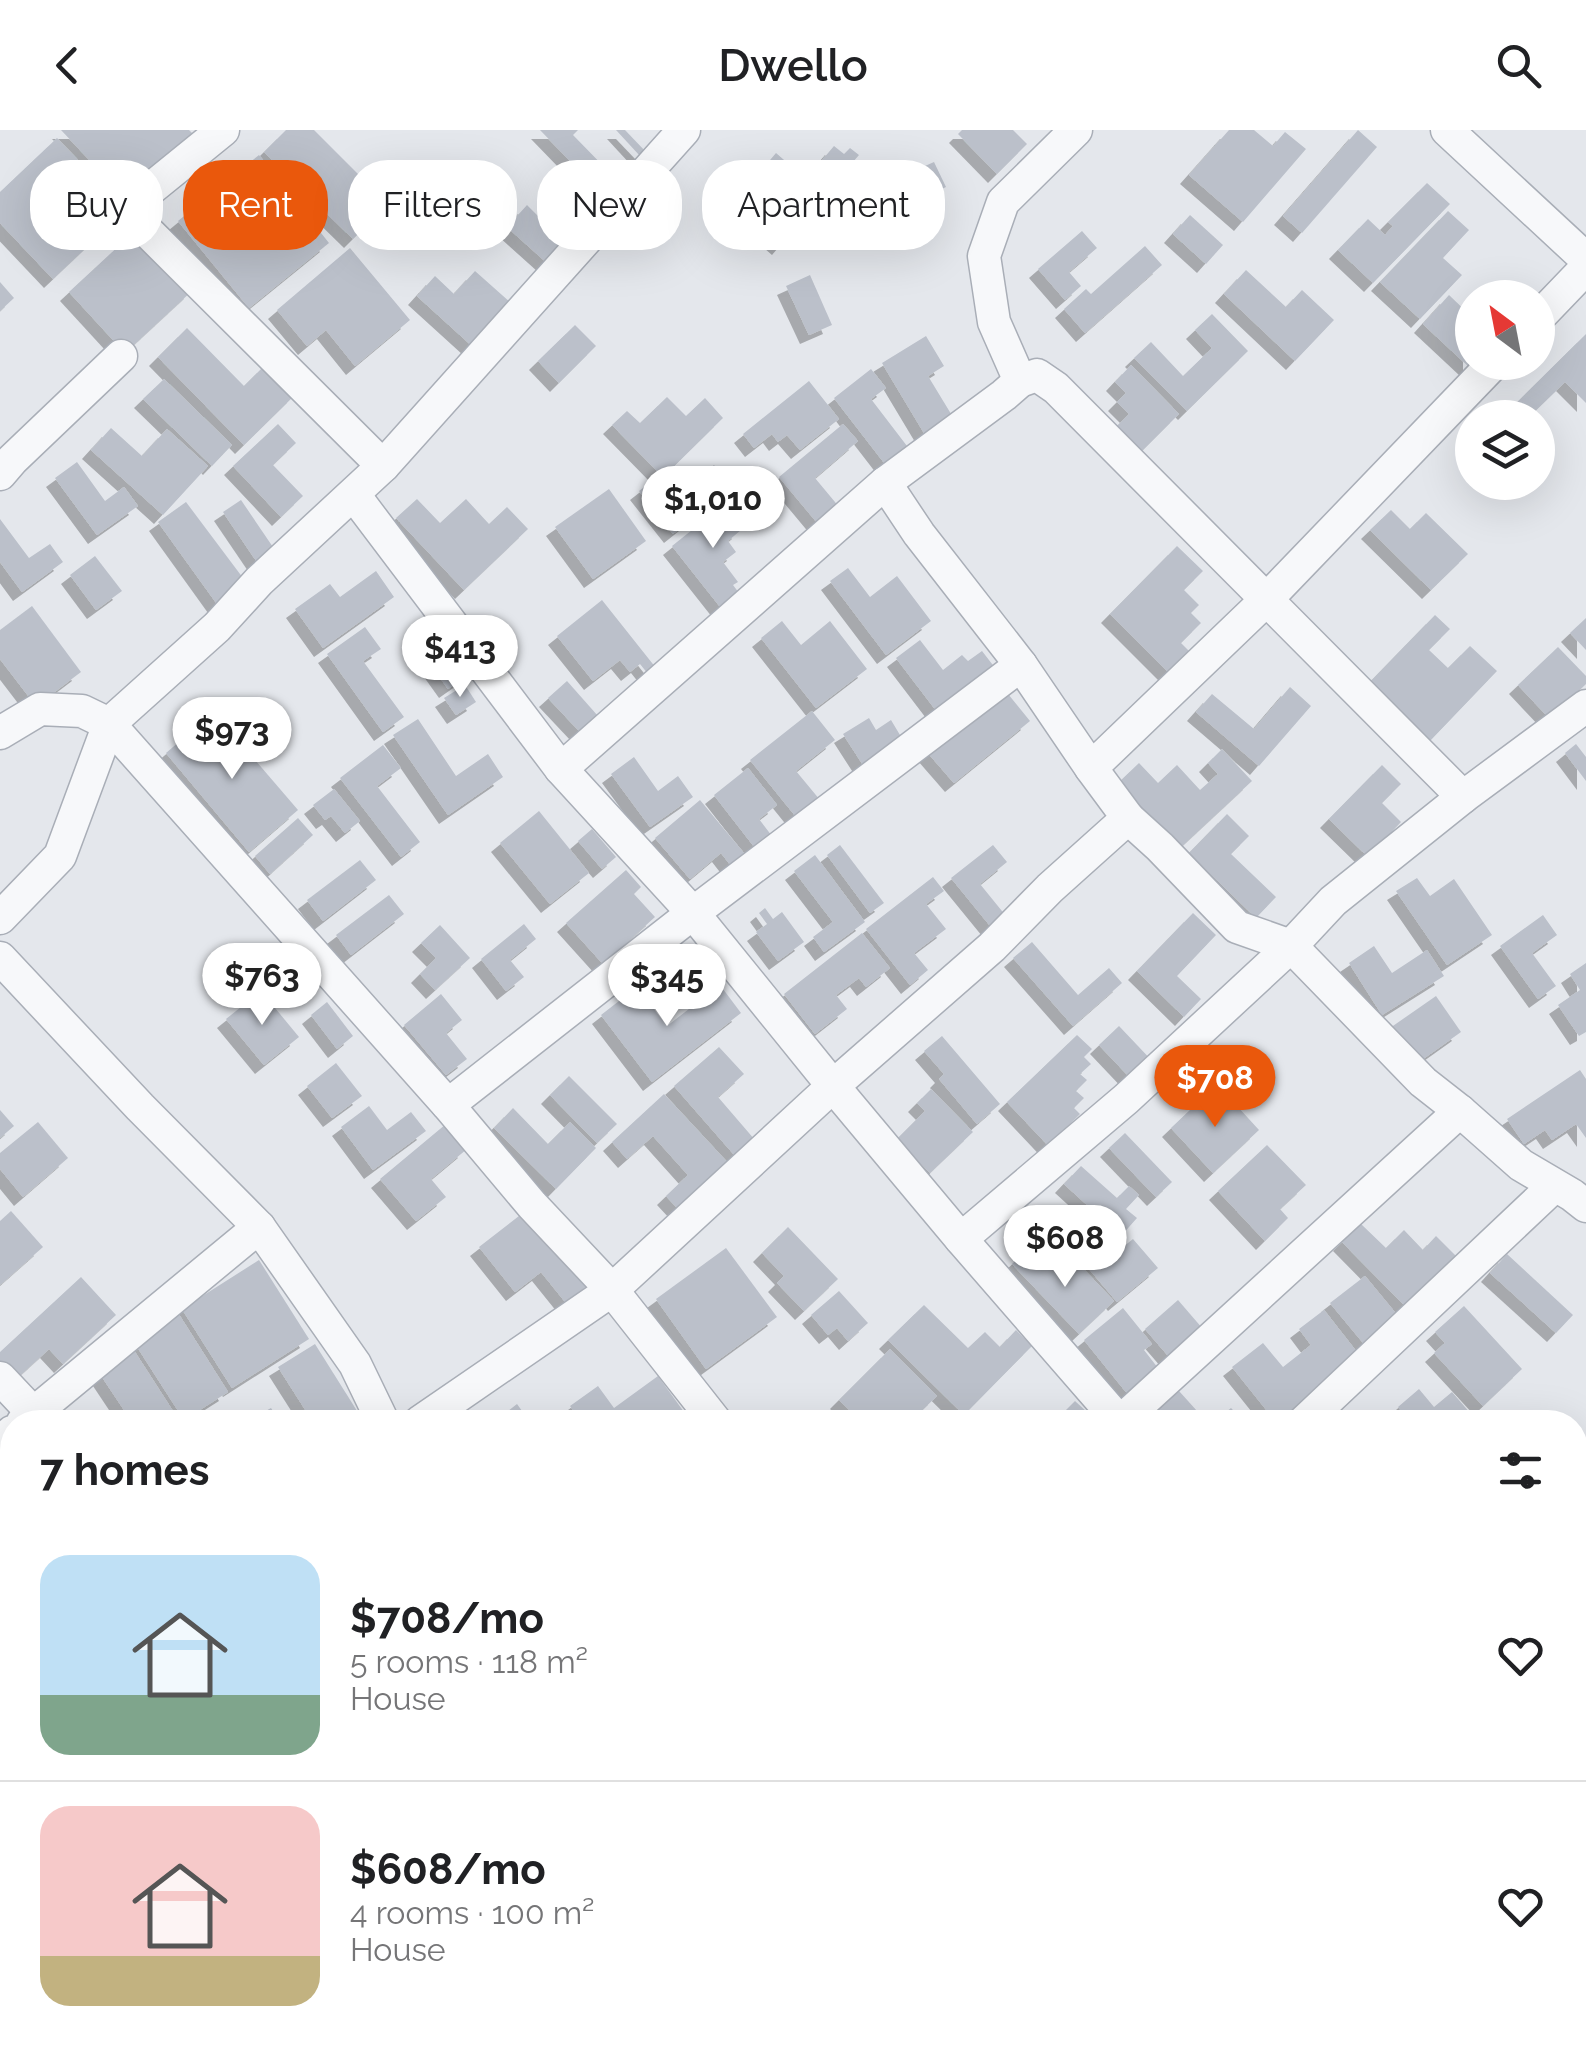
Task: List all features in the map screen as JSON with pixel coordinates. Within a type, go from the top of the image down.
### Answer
[{"type":"street","points":[[222,130],[143,194],[135,215],[383,466]]},
{"type":"street","points":[[0,918],[60,856],[108,724],[166,674],[383,466],[684,130]]},
{"type":"street","points":[[1020,381],[994,322],[984,256],[1003,202],[1076,130]]},
{"type":"street","points":[[1448,130],[1586,259]]},
{"type":"street","points":[[1555,300],[1586,268]]},
{"type":"street","points":[[0,474],[121,356]]},
{"type":"street","points":[[561,768],[885,483],[1020,381],[1037,375],[1056,388],[1463,797]]},
{"type":"street","points":[[1092,768],[1266,600],[1478,380]]},
{"type":"street","points":[[885,483],[1021,665],[1128,818],[1238,927],[1292,946],[1423,1082],[1521,1166],[1586,1206]]},
{"type":"street","points":[[354,495],[561,768],[694,913],[833,1086],[1110,1410]]},
{"type":"street","points":[[448,1105],[1021,665]]},
{"type":"street","points":[[961,1239],[1126,1098],[1292,946],[1333,901],[1463,797],[1586,706]]},
{"type":"street","points":[[0,733],[40,709],[82,711],[108,724],[448,1105],[532,1205],[612,1290],[707,1410]]},
{"type":"street","points":[[437,1410],[612,1290],[833,1086],[992,947],[1128,818]]},
{"type":"street","points":[[0,958],[259,1227],[355,1364],[378,1410]]},
{"type":"street","points":[[1133,1410],[1460,1111]]},
{"type":"street","points":[[1317,1410],[1554,1186]]},
{"type":"street","points":[[39,1410],[259,1227]]},
{"type":"street","points":[[0,1378],[16,1410]]},
{"type":"building","points":[[61,130],[189,130],[197,138],[163,170],[163,160],[89,160]]},
{"type":"building","points":[[286,130],[314,130],[348,164],[348,234],[328,215],[328,160],[272,160],[264,152]]},
{"type":"building","points":[[540,130],[578,130],[573,135],[597,160],[569,160]]},
{"type":"building","points":[[616,130],[625,130],[646,152],[640,156]]},
{"type":"building","points":[[962,130],[1013,130],[1027,144],[997,174],[958,134]]},
{"type":"building","points":[[1229,130],[1254,130],[1273,146],[1285,132],[1306,149],[1243,222],[1189,175]]},
{"type":"building","points":[[1358,130],[1377,147],[1302,233],[1283,216]]},
{"type":"building","points":[[57,138],[78,160],[34,160]]},
{"type":"building","points":[[834,146],[844,154],[850,148],[859,155],[855,160],[822,160]]},
{"type":"building","points":[[30,164],[30,250],[84,250],[53,279],[0,223],[0,192]]},
{"type":"building","points":[[1427,183],[1450,204],[1373,283],[1338,250],[1368,219],[1385,235],[1393,226],[1388,222]]},
{"type":"building","points":[[527,205],[537,215],[537,250],[559,250],[547,263],[517,236],[517,216]]},
{"type":"building","points":[[1448,211],[1469,230],[1443,258],[1462,275],[1420,319],[1380,282]]},
{"type":"building","points":[[1190,215],[1223,245],[1206,264],[1173,234]]},
{"type":"building","points":[[1082,231],[1097,248],[1069,272],[1081,286],[1065,300],[1038,269]]},
{"type":"building","points":[[1145,246],[1162,265],[1085,333],[1064,309],[1086,289],[1091,294]]},
{"type":"building","points":[[114,250],[156,250],[193,290],[125,353],[69,292]]},
{"type":"building","points":[[202,250],[320,250],[249,308]]},
{"type":"building","points":[[348,250],[410,320],[355,366],[326,330],[307,346],[277,310]]},
{"type":"building","points":[[1246,270],[1286,307],[1302,290],[1334,320],[1295,361],[1224,294]]},
{"type":"building","points":[[475,271],[511,303],[472,346],[417,296],[435,276],[454,294]]},
{"type":"building","points":[[810,275],[832,325],[809,335],[786,286]]},
{"type":"building","points":[[0,282],[14,298],[0,311]]},
{"type":"building","points":[[1449,295],[1455,301],[1455,354],[1423,324]]},
{"type":"building","points":[[1212,314],[1248,351],[1187,411],[1134,358],[1151,342],[1183,376],[1212,348],[1195,330]]},
{"type":"building","points":[[575,325],[596,346],[559,383],[538,361]]},
{"type":"building","points":[[187,328],[244,386],[266,364],[296,394],[244,445],[158,357]]},
{"type":"building","points":[[1586,334],[1586,403],[1565,382],[1546,400],[1519,400],[1539,380],[1555,380],[1555,365]]},
{"type":"building","points":[[926,336],[944,366],[928,376],[959,427],[930,443],[882,363]]},
{"type":"building","points":[[1131,365],[1179,414],[1136,457],[1111,432],[1129,414],[1117,402],[1126,393],[1115,382]]},
{"type":"building","points":[[871,369],[886,388],[871,399],[907,446],[885,464],[834,398]]},
{"type":"building","points":[[164,379],[232,445],[212,466],[143,399]]},
{"type":"building","points":[[809,381],[839,419],[800,450],[787,435],[778,442],[772,434],[754,448],[743,434]]},
{"type":"building","points":[[667,397],[686,416],[705,398],[723,418],[663,477],[612,425],[627,411],[640,423]]},
{"type":"building","points":[[278,424],[296,443],[273,465],[303,496],[281,517],[233,466]]},
{"type":"building","points":[[843,424],[858,441],[815,478],[845,514],[824,531],[779,477]]},
{"type":"building","points":[[111,428],[142,456],[167,429],[208,466],[163,515],[91,450]]},
{"type":"building","points":[[77,462],[105,501],[124,487],[138,506],[97,535],[55,478]]},
{"type":"building","points":[[714,465],[732,487],[673,534],[639,491],[657,477],[674,498]]},
{"type":"building","points":[[609,489],[646,541],[593,579],[555,527]]},
{"type":"building","points":[[737,494],[745,505],[731,516],[741,530],[728,541],[736,552],[723,562],[738,582],[733,585],[739,593],[721,608],[672,546]]},
{"type":"building","points":[[417,499],[440,523],[466,499],[489,524],[507,507],[528,529],[464,590],[396,518]]},
{"type":"building","points":[[241,500],[277,553],[259,565],[223,512]]},
{"type":"building","points":[[186,502],[246,582],[217,604],[158,522]]},
{"type":"building","points":[[1391,510],[1410,529],[1426,513],[1468,554],[1431,590],[1370,530]]},
{"type":"building","points":[[0,519],[29,558],[50,544],[63,562],[22,592],[0,562]]},
{"type":"building","points":[[1177,546],[1203,571],[1184,590],[1199,605],[1191,613],[1201,623],[1181,643],[1198,660],[1177,681],[1110,614]]},
{"type":"building","points":[[95,556],[122,591],[96,610],[70,575]]},
{"type":"building","points":[[848,568],[870,597],[897,576],[931,621],[886,655],[830,581]]},
{"type":"building","points":[[376,571],[394,597],[323,648],[295,609],[330,584],[340,597]]},
{"type":"building","points":[[602,600],[656,668],[648,674],[640,664],[630,672],[620,660],[593,681],[557,636]]},
{"type":"building","points":[[32,606],[81,672],[36,706],[0,659],[0,630]]},
{"type":"building","points":[[1435,615],[1450,629],[1429,650],[1448,668],[1470,646],[1497,671],[1429,742],[1368,684]]},
{"type":"building","points":[[1586,618],[1586,650],[1570,633]]},
{"type":"building","points":[[782,621],[801,645],[830,621],[867,669],[816,708],[761,638]]},
{"type":"building","points":[[365,627],[381,649],[363,661],[404,717],[383,732],[327,654]]},
{"type":"building","points":[[920,640],[943,670],[962,655],[968,661],[982,651],[999,673],[941,717],[896,658]]},
{"type":"building","points":[[1558,647],[1586,676],[1586,684],[1550,719],[1518,685]]},
{"type":"building","points":[[453,653],[468,675],[448,689],[433,668]]},
{"type":"building","points":[[567,681],[598,716],[580,732],[548,698]]},
{"type":"building","points":[[465,685],[476,702],[456,715],[444,698]]},
{"type":"building","points":[[1290,687],[1311,706],[1259,766],[1196,712],[1212,694],[1254,729]]},
{"type":"building","points":[[1004,689],[1030,721],[954,783],[927,752]]},
{"type":"building","points":[[812,711],[835,740],[796,771],[820,800],[797,818],[750,760]]},
{"type":"building","points":[[214,712],[298,810],[249,852],[166,753]]},
{"type":"building","points":[[869,718],[876,730],[891,720],[903,740],[863,765],[843,734]]},
{"type":"building","points":[[418,719],[456,776],[488,754],[503,777],[448,815],[393,735]]},
{"type":"building","points":[[1576,744],[1586,757],[1586,781],[1565,753]]},
{"type":"building","points":[[383,745],[401,768],[377,786],[420,842],[401,857],[340,778]]},
{"type":"building","points":[[1222,749],[1252,781],[1180,848],[1118,783],[1139,763],[1158,783],[1177,765],[1200,790],[1218,774],[1208,763]]},
{"type":"building","points":[[634,757],[658,791],[678,776],[693,797],[650,827],[611,774]]},
{"type":"building","points":[[1382,765],[1401,784],[1382,803],[1401,822],[1368,857],[1329,819]]},
{"type":"building","points":[[748,768],[777,805],[759,819],[775,840],[759,853],[714,795]]},
{"type":"building","points":[[334,789],[360,821],[345,833],[331,816],[325,820],[313,805]]},
{"type":"building","points":[[700,800],[753,864],[739,876],[721,853],[690,879],[655,838]]},
{"type":"building","points":[[539,811],[589,873],[550,904],[500,843]]},
{"type":"building","points":[[1227,814],[1249,836],[1231,854],[1276,897],[1256,918],[1189,853]]},
{"type":"building","points":[[298,818],[313,835],[270,874],[255,856]]},
{"type":"building","points":[[592,829],[616,857],[602,869],[578,841]]},
{"type":"building","points":[[840,845],[884,903],[870,913],[827,855]]},
{"type":"building","points":[[993,845],[1007,862],[980,884],[1006,916],[991,927],[951,878]]},
{"type":"building","points":[[815,855],[865,922],[824,952],[813,937],[833,922],[794,871]]},
{"type":"building","points":[[360,860],[376,880],[323,921],[307,900]]},
{"type":"building","points":[[626,870],[641,887],[634,894],[655,917],[603,964],[566,923]]},
{"type":"building","points":[[933,877],[944,891],[926,904],[946,929],[914,953],[928,970],[910,985],[866,929]]},
{"type":"building","points":[[1417,878],[1430,896],[1454,879],[1492,935],[1447,965],[1396,891]]},
{"type":"building","points":[[389,895],[404,914],[351,955],[336,935]]},
{"type":"building","points":[[765,908],[773,919],[782,912],[804,942],[778,961],[756,932],[767,924],[759,913]]},
{"type":"building","points":[[1193,913],[1216,935],[1177,976],[1201,999],[1184,1017],[1137,971]]},
{"type":"building","points":[[1543,915],[1557,935],[1532,953],[1556,986],[1538,999],[1500,946]]},
{"type":"building","points":[[524,924],[536,939],[510,960],[524,977],[506,991],[481,959]]},
{"type":"building","points":[[440,925],[470,958],[435,990],[420,974],[436,958],[421,943]]},
{"type":"building","points":[[862,933],[890,968],[866,987],[859,978],[836,995],[847,1009],[815,1034],[784,994]]},
{"type":"building","points":[[1032,942],[1078,995],[1109,968],[1122,983],[1073,1026],[1013,958]]},
{"type":"building","points":[[1374,946],[1392,973],[1427,950],[1444,976],[1382,1015],[1349,963]]},
{"type":"building","points":[[1586,963],[1586,1032],[1579,1036],[1558,1005],[1580,990],[1570,974]]},
{"type":"building","points":[[720,985],[741,1013],[652,1082],[601,1015],[637,987],[667,1026]]},
{"type":"building","points":[[261,991],[299,1037],[264,1065],[226,1019]]},
{"type":"building","points":[[441,994],[462,1020],[446,1033],[467,1059],[446,1075],[404,1025]]},
{"type":"building","points":[[1436,996],[1461,1032],[1416,1064],[1390,1028]]},
{"type":"building","points":[[327,1002],[353,1036],[337,1049],[311,1015]]},
{"type":"building","points":[[1119,1026],[1156,1065],[1136,1084],[1099,1045]]},
{"type":"building","points":[[1077,1035],[1092,1049],[1084,1057],[1091,1064],[1080,1074],[1087,1080],[1076,1091],[1084,1098],[1074,1108],[1080,1114],[1067,1127],[1078,1138],[1058,1156],[1007,1102]]},
{"type":"building","points":[[942,1036],[1000,1104],[977,1124],[939,1079],[944,1074],[924,1051]]},
{"type":"building","points":[[719,1047],[744,1074],[718,1097],[755,1140],[736,1157],[674,1086]]},
{"type":"building","points":[[336,1063],[362,1096],[332,1118],[307,1086]]},
{"type":"building","points":[[1580,1070],[1586,1079],[1586,1138],[1576,1124],[1552,1140],[1545,1130],[1524,1144],[1507,1119]]},
{"type":"building","points":[[569,1076],[617,1124],[597,1143],[550,1095]]},
{"type":"building","points":[[931,1089],[973,1132],[930,1173],[897,1139],[925,1111],[917,1103]]},
{"type":"building","points":[[1209,1092],[1219,1102],[1227,1095],[1259,1130],[1213,1173],[1171,1128]]},
{"type":"building","points":[[664,1094],[729,1164],[679,1210],[666,1196],[688,1175],[653,1136],[627,1159],[612,1142]]},
{"type":"building","points":[[369,1106],[387,1130],[411,1112],[426,1131],[373,1170],[341,1127]]},
{"type":"building","points":[[513,1108],[548,1144],[570,1122],[596,1148],[556,1189],[494,1128]]},
{"type":"building","points":[[0,1110],[14,1126],[0,1138]]},
{"type":"building","points":[[38,1122],[68,1158],[23,1197],[0,1169],[0,1153]]},
{"type":"building","points":[[446,1124],[467,1149],[431,1179],[446,1197],[416,1221],[380,1179]]},
{"type":"building","points":[[1125,1133],[1172,1182],[1156,1197],[1109,1148]]},
{"type":"building","points":[[1267,1145],[1306,1185],[1280,1209],[1288,1218],[1265,1241],[1218,1191]]},
{"type":"building","points":[[1081,1166],[1117,1198],[1129,1186],[1139,1195],[1126,1209],[1137,1218],[1121,1236],[1064,1184]]},
{"type":"building","points":[[528,1209],[588,1285],[566,1303],[541,1272],[515,1292],[479,1247]]},
{"type":"building","points":[[11,1211],[43,1247],[0,1285],[0,1221]]},
{"type":"building","points":[[1076,1212],[1113,1255],[1133,1239],[1158,1268],[1117,1302],[1055,1229]]},
{"type":"building","points":[[1361,1224],[1386,1248],[1404,1230],[1423,1250],[1436,1236],[1457,1257],[1406,1307],[1342,1242]]},
{"type":"building","points":[[788,1227],[838,1279],[804,1311],[777,1283],[784,1276],[762,1253]]},
{"type":"building","points":[[1031,1246],[1061,1278],[1077,1262],[1114,1301],[1079,1334],[1012,1264]]},
{"type":"building","points":[[726,1248],[777,1317],[706,1369],[656,1299]]},
{"type":"building","points":[[1507,1254],[1573,1315],[1556,1333],[1490,1273]]},
{"type":"building","points":[[259,1260],[309,1339],[232,1388],[182,1309]]},
{"type":"building","points":[[1365,1276],[1398,1316],[1364,1344],[1330,1303]]},
{"type":"building","points":[[81,1277],[116,1315],[63,1364],[49,1349],[14,1381],[0,1366],[0,1352]]},
{"type":"building","points":[[839,1291],[868,1323],[848,1341],[837,1328],[828,1335],[811,1315]]},
{"type":"building","points":[[1178,1300],[1209,1336],[1176,1365],[1145,1329]]},
{"type":"building","points":[[924,1305],[968,1348],[985,1332],[1000,1347],[1016,1330],[1032,1346],[969,1410],[959,1410],[888,1340]]},
{"type":"building","points":[[1464,1306],[1522,1369],[1483,1406],[1434,1353],[1445,1343],[1435,1332]]},
{"type":"building","points":[[1123,1308],[1152,1344],[1144,1350],[1165,1377],[1134,1402],[1084,1340]]},
{"type":"building","points":[[1324,1310],[1360,1356],[1291,1410],[1266,1410],[1232,1367],[1263,1343],[1283,1367],[1311,1345],[1299,1329]]},
{"type":"building","points":[[178,1313],[228,1392],[200,1410],[178,1410],[134,1342]]},
{"type":"building","points":[[315,1344],[356,1410],[305,1410],[278,1367]]},
{"type":"building","points":[[133,1349],[172,1410],[124,1410],[98,1371]]},
{"type":"building","points":[[890,1349],[937,1396],[922,1410],[849,1410],[839,1400]]},
{"type":"building","points":[[658,1376],[683,1410],[573,1410],[570,1406],[598,1386],[614,1408]]},
{"type":"building","points":[[1419,1389],[1434,1407],[1452,1392],[1468,1410],[1401,1410],[1398,1407]]},
{"type":"building","points":[[1179,1391],[1196,1410],[1156,1410]]},
{"type":"building","points":[[1075,1401],[1085,1410],[1066,1410]]}]
